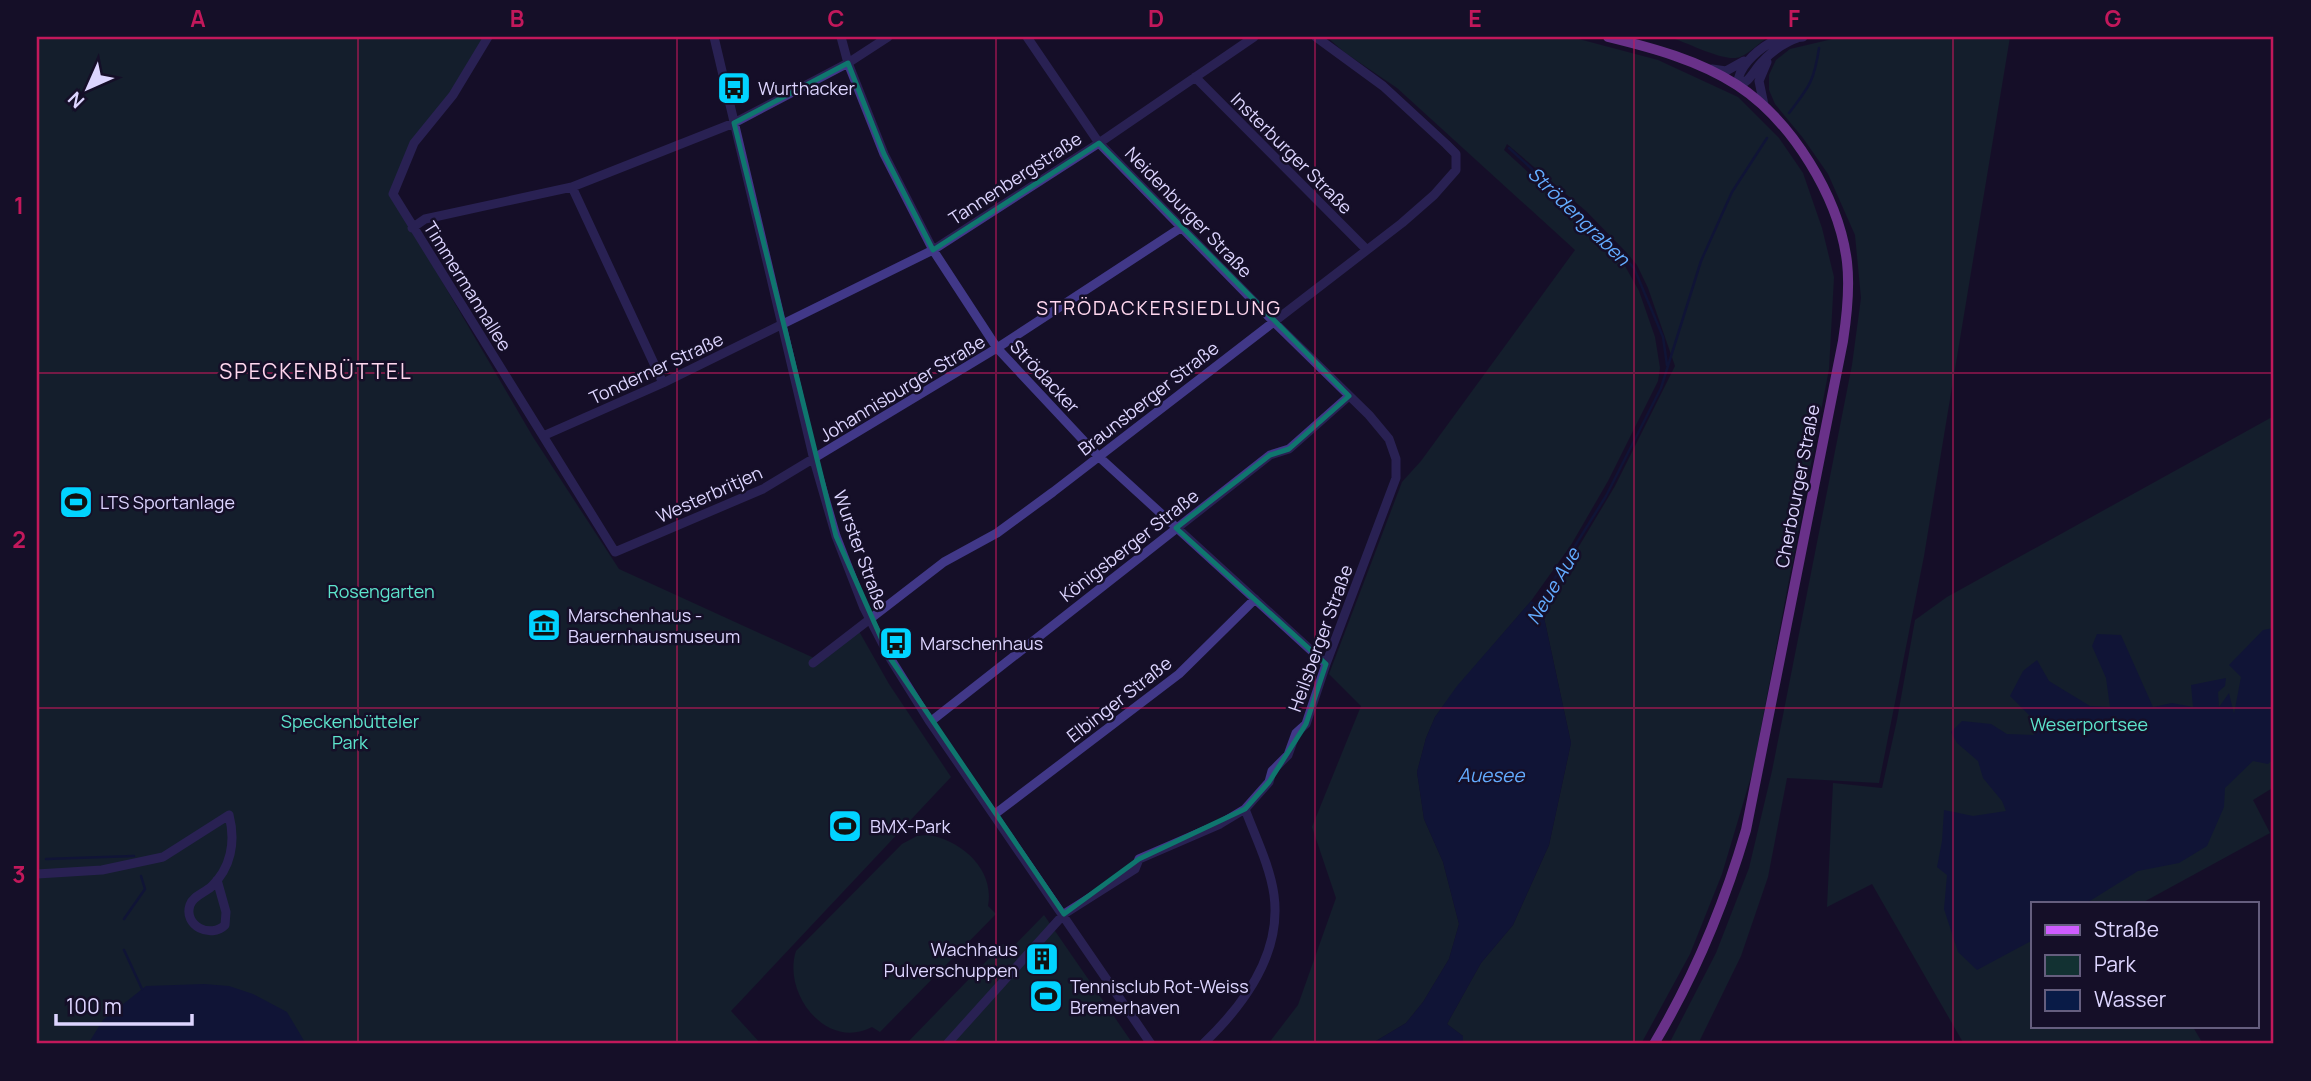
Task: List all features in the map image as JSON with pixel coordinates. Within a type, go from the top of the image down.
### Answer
[{"type":"main road","name":"Cherbourger Straße","points":[[1608,37],[1648,47],[1703,67],[1738,86],[1769,112],[1801,150],[1822,185],[1837,220],[1847,261],[1847,319],[1746,830],[1725,897],[1703,951],[1674,1011],[1654,1044]]},
{"type":"street","name":"Timmermannallee","points":[[488,37],[453,95],[414,143],[393,194],[615,551]]},
{"type":"street","name":"Wurster Straße","points":[[714,37],[814,460],[836,536],[870,621],[890,659],[930,722],[1151,1044]]},
{"type":"street","name":"Strödacker","points":[[841,37],[848,63],[884,154],[933,250],[997,348],[1098,456],[1326,664]]},
{"type":"street","points":[[412,228],[425,219],[572,187],[734,123],[848,63],[888,37]]},
{"type":"street","points":[[1029,40],[1040,37]]},
{"type":"street","name":"Tannenbergstraße","points":[[782,326],[933,250],[1099,143],[1254,37]]},
{"type":"street","name":"Braunsberger Straße","points":[[870,621],[944,562],[997,533],[1367,250],[1434,195],[1456,170],[1456,154],[1382,86],[1316,37]]},
{"type":"street","points":[[1787,37],[1802,37],[1774,50],[1747,81],[1738,86],[1740,71],[1770,43],[1787,37]]},
{"type":"street","name":"Neidenburger Straße","points":[[1029,40],[1099,143],[1349,396],[1389,439],[1396,459]]},
{"type":"street","points":[[1769,112],[1760,96],[1759,81],[1774,50]]},
{"type":"street","points":[[1703,67],[1726,71],[1758,53]]},
{"type":"street","name":"Insterburger Straße","points":[[1195,77],[1367,250]]},
{"type":"street","points":[[572,187],[663,383]]},
{"type":"street","name":"Johannisburger Straße","points":[[814,460],[997,348],[1182,227]]},
{"type":"street","name":"Tonderner Straße","points":[[543,436],[782,326]]},
{"type":"street","name":"Königsberger Straße","points":[[930,722],[1270,455],[1289,449],[1349,396]]},
{"type":"street","name":"Heilsberger Straße","points":[[947,1044],[1064,914],[1135,869],[1139,859],[1220,824],[1245,809],[1269,782],[1272,771],[1288,755],[1296,733],[1306,724],[1396,478],[1396,459]]},
{"type":"street","name":"Westerbritjen","points":[[615,551],[764,489],[814,460]]},
{"type":"street","name":"Elbinger Straße","points":[[995,814],[1179,674],[1255,599]]},
{"type":"street","points":[[813,663],[870,621]]},
{"type":"street","points":[[1203,1044],[1218,1030],[1251,987],[1268,954],[1273,933],[1275,912],[1270,876],[1245,809]]},
{"type":"street","points":[[37,874],[102,870],[163,857],[229,816],[232,852],[217,880],[190,905],[189,915],[194,924],[207,931],[216,931],[225,925],[226,912],[217,880]]},
{"type":"highlighted area","points":[[848,63],[884,154],[933,250],[1099,143],[1349,396],[1289,449],[1270,455],[1176,528],[1326,664],[1306,724],[1269,782],[1245,809],[1139,859],[1064,914],[890,658],[836,536],[734,123]]},
{"type":"green space","name":"Speckenbütteler Park","points":[[37,37],[486,37],[452,94],[413,142],[391,194],[533,437],[619,569],[814,658],[856,626],[889,684],[951,777],[731,1011],[761,1044],[37,1044]]},
{"type":"green space","points":[[1327,37],[1571,37],[1658,60],[1738,97],[1779,138],[1803,173],[1822,228],[1834,277],[1829,369],[1753,770],[1722,874],[1690,954],[1641,1044],[1463,1044],[1463,1036],[1447,1024],[1481,963],[1513,925],[1549,845],[1571,743],[1542,608],[1615,486],[1675,366],[1648,288],[1637,265],[1586,211],[1507,144],[1504,150],[1620,257],[1639,291],[1655,337],[1660,368],[1658,381],[1608,481],[1571,545],[1531,601],[1457,687],[1435,717],[1426,738],[1417,772],[1424,819],[1443,862],[1459,924],[1449,959],[1423,1002],[1406,1023],[1371,1044],[1268,1044],[1298,1005],[1336,898],[1312,827],[1361,706],[1329,674],[1402,482],[1421,461],[1575,250],[1397,88],[1344,52]]},
{"type":"green space","points":[[1669,37],[1768,37],[1744,55],[1733,58],[1716,55]]},
{"type":"green space","points":[[1841,37],[2010,37],[1924,556],[1879,783],[1787,778],[1768,877],[1741,956],[1698,1044],[1669,1044],[1716,953],[1749,868],[1772,771],[1852,365],[1861,298],[1855,235],[1828,174],[1775,104],[1769,90],[1769,75],[1776,60],[1790,49]]},
{"type":"green space","name":"Weserportsee","points":[[2274,416],[2274,787],[2253,800],[2270,833],[2144,902],[2031,902],[2031,1028],[2194,1028],[2203,1044],[1964,1044],[1872,884],[1827,907],[1833,783],[1882,788],[1915,620],[1947,597]]},
{"type":"green space","points":[[928,835],[952,843],[973,859],[986,880],[988,906],[996,914],[880,1032],[872,1027],[855,1032],[839,1031],[824,1025],[802,1000],[793,968],[796,951],[902,844],[917,836]]},
{"type":"green space","points":[[1044,915],[1133,1044],[906,1044],[1003,944],[1010,950]]},
{"type":"water","name":"Auesee","points":[[1531,601],[1542,608],[1571,743],[1549,845],[1513,925],[1481,963],[1447,1024],[1463,1036],[1463,1044],[1371,1044],[1406,1023],[1423,1002],[1449,959],[1459,924],[1443,862],[1424,819],[1417,772],[1426,738],[1435,717],[1457,686]]},
{"type":"water","name":"Weserportsee","points":[[2274,628],[2274,758],[2268,764],[2253,761],[2225,788],[2224,807],[2207,846],[2179,863],[2138,871],[2088,902],[2031,902],[2031,941],[1977,970],[1958,952],[1944,909],[1947,875],[1937,867],[1944,810],[1973,816],[2006,811],[2002,801],[1983,778],[1978,761],[1957,743],[1951,732],[1962,721],[1991,724],[2007,734],[2034,735],[2030,716],[2010,696],[2023,671],[2037,660],[2049,681],[2090,706],[2110,707],[2106,678],[2092,646],[2097,634],[2121,635],[2153,707],[2172,703],[2193,707],[2191,685],[2226,678],[2225,686],[2218,692],[2219,707],[2229,693],[2234,714],[2241,677],[2229,665],[2263,630]]},
{"type":"water","points":[[146,986],[229,986],[253,994],[287,1012],[306,1044],[88,1044],[103,1020]]},
{"type":"waterway","name":"Neue Aue","points":[[1789,113],[1810,84],[1819,48]]},
{"type":"waterway","name":"Neue Aue","points":[[1537,607],[1606,496],[1661,388],[1701,261],[1732,192],[1767,138]]},
{"type":"waterway","name":"Strödengraben","points":[[1509,148],[1582,215],[1634,268],[1663,337],[1667,365]]},
{"type":"waterway","points":[[46,859],[134,856]]},
{"type":"waterway","points":[[124,919],[145,889],[141,876]]},
{"type":"waterway","points":[[124,950],[142,989]]},
{"type":"place","name":"Wurthacker","points":[[734,88]]},
{"type":"place","name":"LTS Sportanlage","points":[[76,502]]},
{"type":"place","name":"Marschenhaus - Bauernhausmuseum","points":[[544,625]]},
{"type":"place","name":"Marschenhaus","points":[[896,643]]},
{"type":"place","name":"BMX-Park","points":[[845,826]]},
{"type":"place","name":"Wachhaus Pulverschuppen","points":[[1042,959]]},
{"type":"place","name":"Tennisclub Rot-Weiss Bremerhaven","points":[[1046,996]]},
{"type":"district","name":"STRÖDACKERSIEDLUNG","points":[[1159,308]]},
{"type":"district","name":"SPECKENBÜTTEL","points":[[316,371]]},
{"type":"park label","name":"Rosengarten","points":[[381,591]]}]
